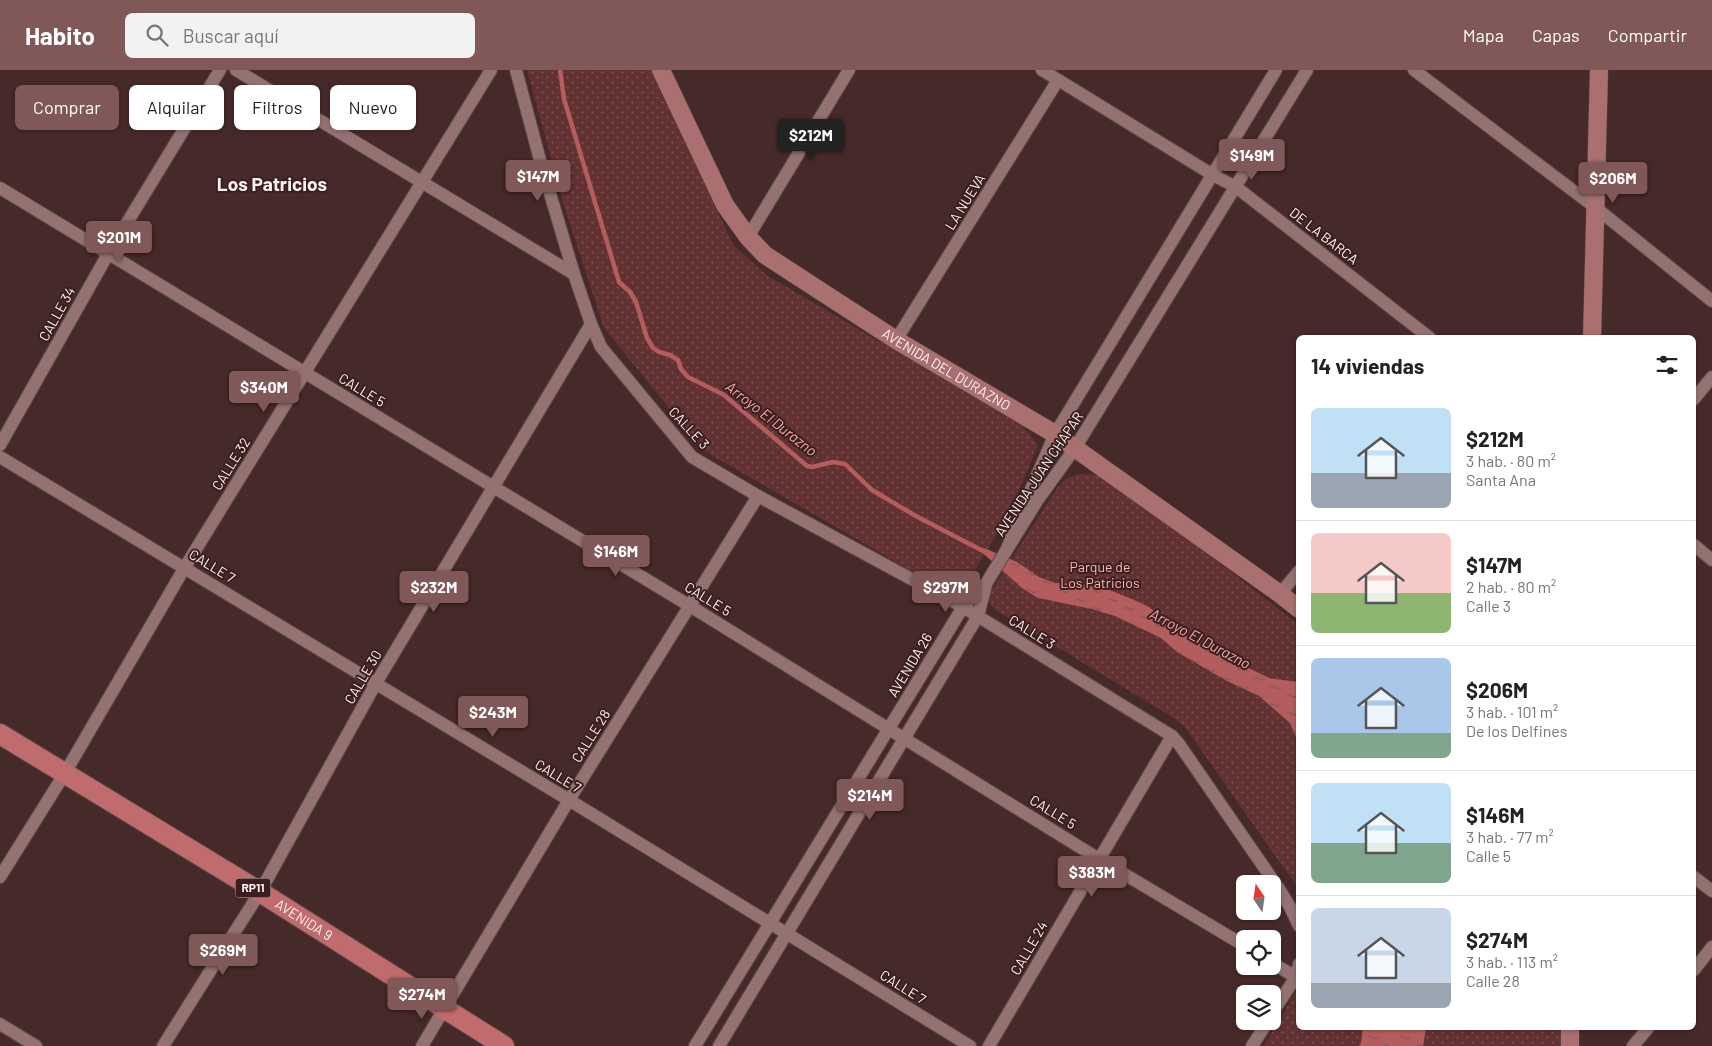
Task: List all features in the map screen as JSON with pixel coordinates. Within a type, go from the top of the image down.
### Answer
[{"type":"main road","name":"AVENIDA DEL DURAZNO","points":[[661,70],[725,205],[748,237],[764,255],[896,340],[1055,434],[1296,606]]},
{"type":"main road","points":[[1592,335],[1599,70]]},
{"type":"main road","name":"AVENIDA 9","points":[[0,734],[260,892],[504,1046]]},
{"type":"main road","points":[[1570,1030],[1570,1046]]},
{"type":"street","name":"CALLE 34","points":[[0,446],[108,254],[220,70]]},
{"type":"street","points":[[236,70],[574,274]]},
{"type":"street","name":"CALLE 32","points":[[0,876],[65,773],[185,567],[491,70]]},
{"type":"street","name":"CALLE 3","points":[[516,70],[540,160],[574,274],[600,347],[692,457],[758,496],[963,607],[1172,736],[1279,888],[1296,921]]},
{"type":"street","points":[[748,237],[849,70]]},
{"type":"street","name":"DE LA BARCA","points":[[1042,70],[1213,175],[1236,187],[1426,335]]},
{"type":"street","name":"AVENIDA JUAN CHAPAR","points":[[1006,551],[1055,434],[1276,70]]},
{"type":"street","name":"AVENIDA JUAN CHAPAR","points":[[1006,551],[1037,501],[1075,448],[1307,70]]},
{"type":"street","points":[[1414,70],[1596,208],[1712,301]]},
{"type":"street","name":"LA NUEVA","points":[[896,340],[1058,80]]},
{"type":"street","name":"CALLE 5","points":[[0,188],[690,606],[888,730],[1236,941]]},
{"type":"street","name":"CALLE 30","points":[[163,1046],[260,892],[376,683],[591,324]]},
{"type":"street","points":[[1696,396],[1712,376]]},
{"type":"street","name":"CALLE 7","points":[[0,457],[569,800],[970,1046]]},
{"type":"street","name":"CALLE 28","points":[[422,1046],[569,800],[758,496]]},
{"type":"street","points":[[1696,547],[1712,560]]},
{"type":"street","points":[[719,1046],[978,616],[987,582],[1006,551]]},
{"type":"street","points":[[1280,594],[1296,575]]},
{"type":"street","name":"AVENIDA 26","points":[[695,1046],[963,607],[987,582]]},
{"type":"street","name":"CALLE 24","points":[[989,1046],[1172,736]]},
{"type":"street","points":[[1696,878],[1712,890]]},
{"type":"street","points":[[1696,967],[1712,947]]},
{"type":"street","points":[[1281,965],[1296,970]]},
{"type":"street","points":[[1281,998],[1296,972]]},
{"type":"street","points":[[0,1024],[36,1046]]},
{"type":"street","points":[[1252,1046],[1262,1030]]},
{"type":"street","points":[[1633,1046],[1646,1030]]},
{"type":"green space","points":[[527,70],[651,70],[734,246],[768,276],[1023,426],[1038,445],[1010,512],[958,598],[703,450],[604,328],[564,206]]},
{"type":"green space","name":"Parque de Los Patricios","points":[[1078,474],[1092,474],[1112,479],[1296,623],[1296,886],[1185,727],[1169,715],[992,607],[987,598],[1057,488],[1066,479]]},
{"type":"green space","points":[[1296,991],[1296,1030],[1563,1030],[1562,1046],[1264,1046],[1273,1030],[1281,1030],[1281,1017]]},
{"type":"water","points":[[976,547],[984,548],[1017,562],[1039,577],[1055,583],[1079,584],[1107,589],[1132,599],[1149,607],[1180,633],[1204,646],[1269,678],[1296,682],[1296,737],[1290,723],[1259,696],[1227,681],[1177,652],[1161,638],[1115,616],[1092,609],[1038,598],[1022,588]]},
{"type":"water","points":[[1363,1030],[1426,1030],[1423,1046],[1359,1046]]},
{"type":"waterway","name":"Arroyo El Durazno","points":[[560,70],[564,99],[619,282],[630,292],[636,302],[647,338],[653,348],[678,360],[681,369],[688,377],[724,395],[807,466],[812,467],[833,462],[845,464],[872,490],[914,515],[981,550]]},
{"type":"district","name":"Los Patricios","points":[[272,184]]}]
